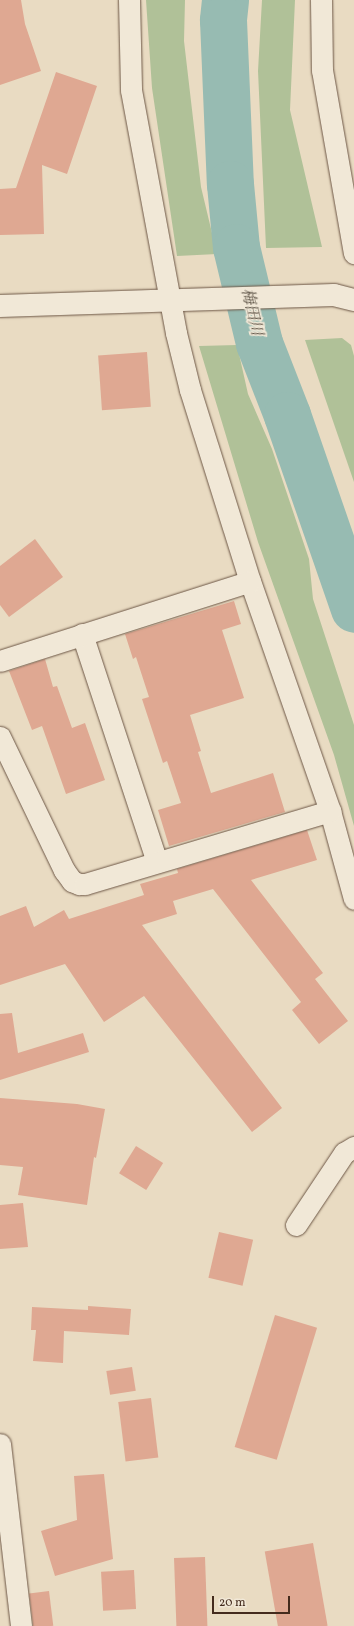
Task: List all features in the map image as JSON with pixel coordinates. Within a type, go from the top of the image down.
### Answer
[{"type":"street","points":[[129,0],[131,90],[178,301],[190,390],[250,581],[330,811],[354,899]]},
{"type":"street","points":[[321,0],[322,70],[354,253]]},
{"type":"street","points":[[0,306],[344,298],[354,285]]},
{"type":"street","points":[[0,661],[250,581]]},
{"type":"street","points":[[82,634],[157,862]]},
{"type":"street","points":[[0,737],[64,870],[72,881],[85,884],[330,811]]},
{"type":"street","points":[[296,1225],[344,1153],[354,1147]]},
{"type":"street","points":[[0,1444],[21,1626]]},
{"type":"green space","points":[[146,0],[185,0],[184,41],[201,187],[217,254],[177,256],[152,88]]},
{"type":"green space","points":[[262,0],[295,0],[290,110],[322,247],[266,248],[258,71]]},
{"type":"green space","points":[[342,338],[351,345],[354,356],[354,482],[305,340]]},
{"type":"green space","points":[[237,345],[248,394],[272,449],[309,559],[313,599],[354,725],[354,826],[334,755],[258,542],[199,346]]},
{"type":"building","points":[[0,0],[21,0],[25,24],[41,71],[0,85]]},
{"type":"building","points":[[56,72],[97,86],[67,174],[42,165],[44,234],[0,235],[0,189],[16,188]]},
{"type":"building","points":[[147,352],[151,407],[102,410],[98,355]]},
{"type":"building","points":[[35,539],[63,577],[9,617],[0,605],[0,566]]},
{"type":"building","points":[[234,601],[241,624],[222,630],[244,698],[190,715],[201,751],[198,752],[211,793],[273,773],[285,812],[169,846],[158,810],[181,803],[167,761],[163,763],[142,699],[149,697],[136,657],[133,659],[125,634]]},
{"type":"building","points":[[45,659],[53,687],[57,686],[72,728],[85,723],[105,780],[66,794],[42,726],[32,730],[9,671]]},
{"type":"building","points":[[307,830],[317,860],[251,880],[323,973],[315,979],[348,1021],[319,1044],[292,1010],[301,1002],[213,889],[173,901],[177,914],[142,925],[282,1108],[252,1132],[144,996],[104,1022],[65,964],[0,985],[0,916],[26,906],[34,927],[64,910],[69,919],[144,895],[140,884],[178,873],[177,869]]},
{"type":"building","points":[[12,1013],[18,1053],[83,1033],[89,1052],[0,1080],[0,1014]]},
{"type":"building","points":[[0,1098],[77,1104],[105,1109],[96,1158],[94,1157],[87,1205],[18,1195],[23,1167],[0,1165]]},
{"type":"building","points":[[136,1146],[163,1163],[146,1190],[119,1173]]},
{"type":"building","points":[[23,1203],[28,1247],[0,1249],[0,1205]]},
{"type":"building","points":[[219,1232],[253,1240],[243,1286],[208,1278]]},
{"type":"building","points":[[88,1306],[131,1309],[129,1335],[64,1331],[63,1363],[33,1361],[36,1330],[31,1330],[32,1307],[88,1310]]},
{"type":"building","points":[[275,1315],[317,1328],[277,1460],[235,1447]]},
{"type":"building","points":[[132,1367],[136,1391],[110,1395],[106,1371]]},
{"type":"building","points":[[151,1398],[158,1458],[126,1462],[118,1402]]},
{"type":"building","points":[[104,1474],[113,1559],[55,1576],[41,1531],[77,1520],[74,1476]]},
{"type":"building","points":[[313,1543],[328,1626],[278,1626],[265,1552]]},
{"type":"building","points":[[205,1557],[207,1626],[176,1626],[174,1558]]},
{"type":"building","points":[[134,1570],[136,1609],[103,1611],[101,1572]]},
{"type":"building","points":[[49,1591],[53,1626],[33,1626],[29,1593]]},
{"type":"waterway","name":"梅田川","points":[[225,0],[223,20],[230,184],[236,247],[259,343],[287,415],[354,609]]}]
